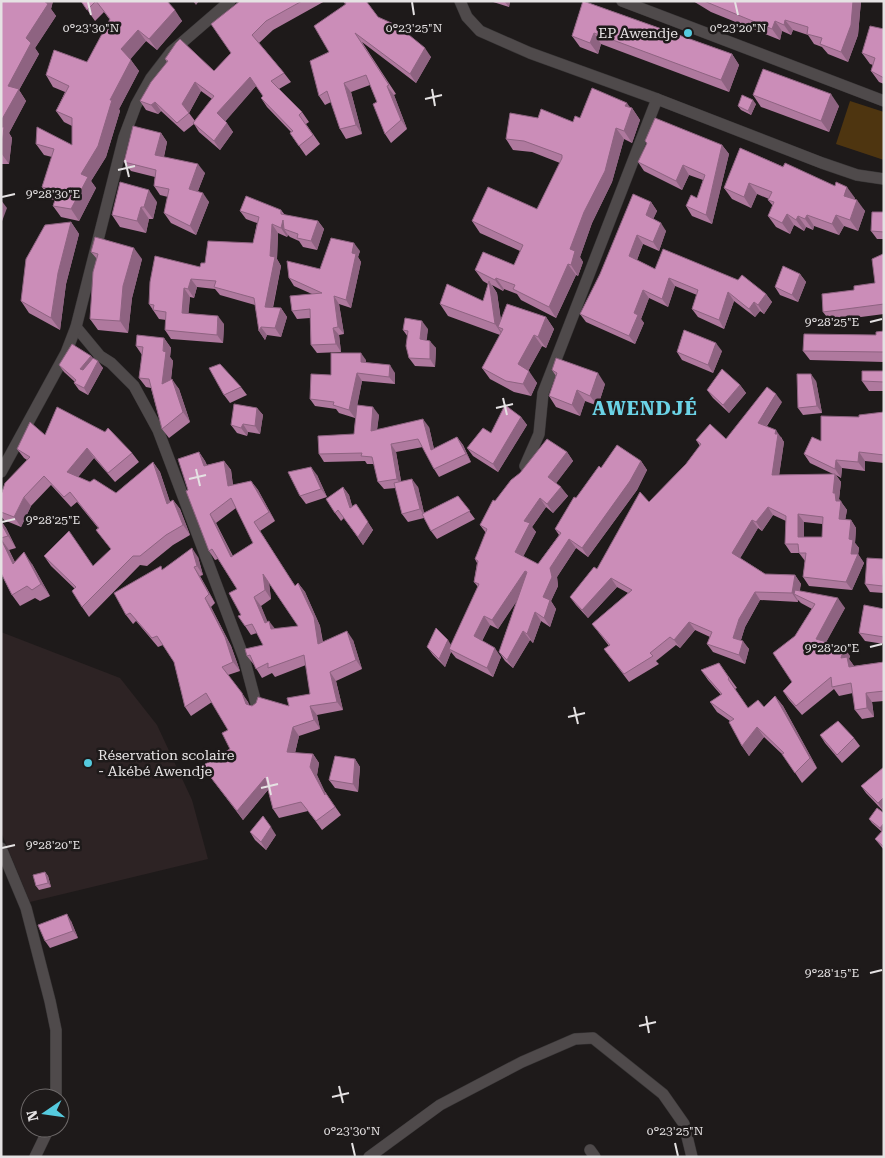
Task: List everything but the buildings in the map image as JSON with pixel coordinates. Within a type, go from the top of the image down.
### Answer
[{"type":"street","points":[[1,472],[66,352],[76,327],[124,137],[136,105],[151,78],[171,52],[230,1]]},
{"type":"street","points":[[460,1],[467,17],[480,31],[530,54],[657,99],[822,163],[857,175],[884,179]]},
{"type":"street","points":[[622,1],[884,101]]},
{"type":"street","points":[[525,466],[539,434],[539,414],[545,386],[657,99]]},
{"type":"street","points":[[76,327],[100,356],[111,363],[134,386],[158,430],[244,658],[257,707]]},
{"type":"street","points":[[1,848],[26,908],[50,1001],[56,1030],[56,1088]]},
{"type":"street","points":[[369,1157],[449,1101],[522,1062],[575,1039],[593,1038],[663,1094],[684,1124],[692,1157]]},
{"type":"street","points":[[34,1157],[44,1138]]},
{"type":"shaded area","points":[[850,101],[884,112],[884,160],[836,144]]},
{"type":"shaded area","name":"Réservation scolaire - Akébé Awendje","points":[[1,632],[120,678],[157,725],[192,800],[208,859],[30,902],[1,832]]},
{"type":"place","name":"EP Awendje","points":[[688,33]]},
{"type":"place","name":"Réservation scolaire - Akébé Awendje","points":[[88,763]]},
{"type":"district","name":"AWENDJÉ","points":[[645,408]]}]
